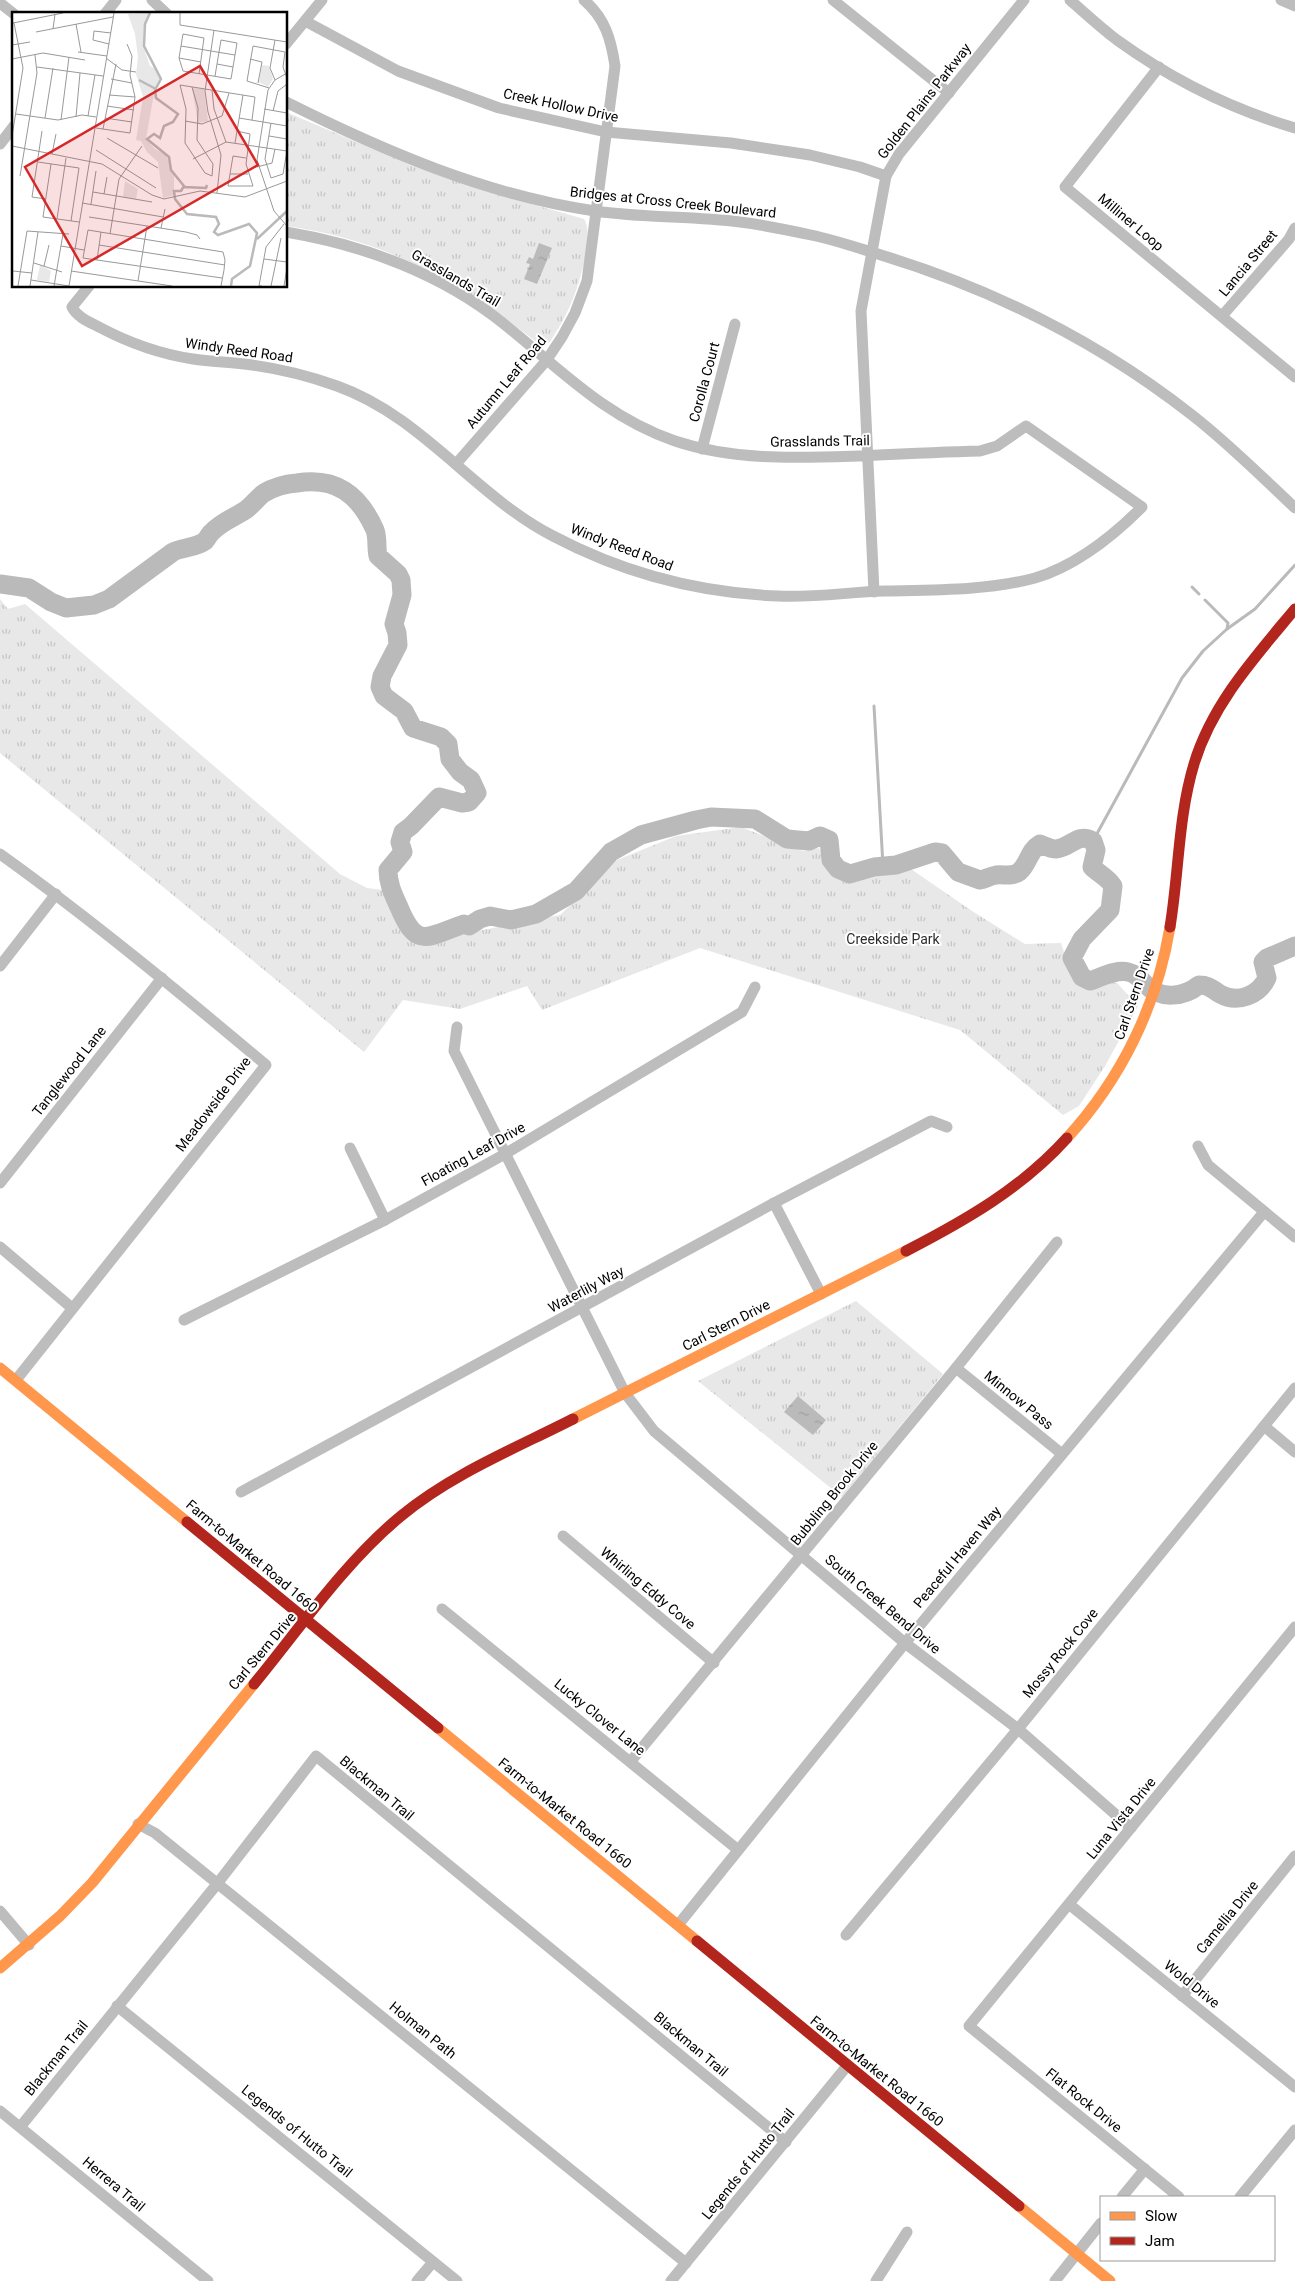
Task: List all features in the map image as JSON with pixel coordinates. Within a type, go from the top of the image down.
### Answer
[{"type":"street","points":[[107,12],[116,0]]},
{"type":"street","points":[[152,0],[165,12]]},
{"type":"street","points":[[288,42],[322,0]]},
{"type":"street","name":"Autumn Leaf Road","points":[[456,464],[546,361],[575,313],[587,281],[598,211],[615,66],[612,43],[605,23],[584,0]]},
{"type":"street","points":[[832,0],[845,4],[949,93]]},
{"type":"street","name":"Golden Plains Parkway","points":[[874,592],[862,311],[886,176],[899,154],[1024,0]]},
{"type":"street","points":[[1070,0],[1116,39],[1159,67],[1216,99],[1295,128]]},
{"type":"street","points":[[1282,0],[1295,6]]},
{"type":"street","points":[[0,3],[12,12]]},
{"type":"street","name":"Creek Hollow Drive","points":[[305,21],[398,71],[499,108],[606,132],[741,144],[810,155],[860,167],[886,176]]},
{"type":"street","name":"Milliner Loop","points":[[1159,67],[1065,186],[1295,377]]},
{"type":"street","name":"Bridges at Cross Creek Boulevard","points":[[288,103],[338,128],[436,170],[562,205],[598,211],[741,222],[814,235],[922,268],[987,292],[1040,318],[1139,376],[1192,415],[1295,508]]},
{"type":"street","points":[[0,144],[12,129]]},
{"type":"street","name":"Lancia Street","points":[[1222,316],[1289,239],[1295,228]]},
{"type":"street","name":"Grasslands Trail","points":[[288,232],[312,236],[371,252],[399,262],[429,277],[467,298],[503,323],[577,387],[619,414],[674,441],[702,449],[735,455],[786,459],[980,451],[997,446],[1026,426],[1142,507]]},
{"type":"street","name":"Windy Reed Road","points":[[87,288],[72,307],[80,317],[145,348],[194,360],[281,370],[340,387],[377,405],[430,442],[520,515],[550,535],[588,554],[664,580],[720,591],[780,596],[992,586],[1037,577],[1075,560],[1125,524],[1142,507]]},
{"type":"street","name":"Corolla Court","points":[[702,449],[735,324]]},
{"type":"street","name":"Carl Stern Drive","points":[[0,1968],[60,1916],[92,1882],[362,1552],[401,1516],[445,1484],[939,1234],[991,1204],[1025,1179],[1078,1129],[1099,1102],[1119,1071],[1141,1028],[1168,942],[1183,807],[1202,741],[1219,708],[1240,676],[1295,609]]},
{"type":"street","name":"Meadowside Drive","points":[[0,854],[56,894],[162,978],[266,1065],[16,1380]]},
{"type":"street","points":[[0,966],[56,894]]},
{"type":"street","name":"Tanglewood Lane","points":[[0,1183],[162,978]]},
{"type":"street","name":"Floating Leaf Drive","points":[[184,1320],[385,1220],[505,1154],[742,1012],[755,987]]},
{"type":"street","name":"South Creek Bend Drive","points":[[457,1028],[454,1051],[625,1392],[654,1431],[905,1643],[1018,1729],[1131,1828]]},
{"type":"street","name":"Waterlily Way","points":[[241,1492],[774,1203],[931,1121],[947,1127]]},
{"type":"street","points":[[1198,1146],[1208,1165],[1295,1237]]},
{"type":"street","points":[[350,1148],[385,1220]]},
{"type":"street","points":[[774,1203],[821,1294]]},
{"type":"street","name":"Peaceful Haven Way","points":[[678,1925],[737,1849],[905,1643],[1264,1212]]},
{"type":"street","name":"Bubbling Brook Drive","points":[[631,1761],[802,1556],[1057,1242]]},
{"type":"street","points":[[0,1247],[72,1308]]},
{"type":"street","name":"Farm-to-Market Road 1660","points":[[0,1368],[1110,2281]]},
{"type":"street","name":"Minnow Pass","points":[[956,1368],[1062,1454]]},
{"type":"street","name":"Mossy Rock Cove","points":[[846,1936],[1018,1729],[1295,1388]]},
{"type":"street","points":[[1264,1426],[1295,1452]]},
{"type":"street","name":"Whirling Eddy Cove","points":[[563,1536],[714,1663]]},
{"type":"street","name":"Lucky Clover Lane","points":[[442,1609],[737,1849]]},
{"type":"street","name":"Luna Vista Drive","points":[[969,2026],[1070,1905],[1295,1627]]},
{"type":"street","name":"Blackman Trail","points":[[20,2126],[217,1884],[316,1756],[786,2142]]},
{"type":"street","name":"Holman Path","points":[[138,1824],[155,1833],[686,2263]]},
{"type":"street","name":"Camellia Drive","points":[[1182,1996],[1295,1856]]},
{"type":"street","name":"Wold Drive","points":[[1070,1905],[1295,2088]]},
{"type":"street","points":[[0,1911],[28,1945]]},
{"type":"street","name":"Legends of Hutto Trail","points":[[117,2006],[457,2281]]},
{"type":"street","name":"Flat Rock Drive","points":[[969,2026],[1178,2196]]},
{"type":"street","name":"Legends of Hutto Trail","points":[[671,2281],[847,2066]]},
{"type":"street","name":"Herrera Trail","points":[[0,2111],[208,2281]]},
{"type":"street","points":[[1241,2196],[1295,2130]]},
{"type":"street","points":[[1123,2196],[1145,2169]]},
{"type":"street","points":[[1055,2281],[1100,2225]]},
{"type":"street","points":[[876,2281],[907,2232]]},
{"type":"street","points":[[417,2281],[433,2262]]},
{"type":"green space","points":[[288,113],[415,167],[486,191],[584,219],[588,237],[581,275],[570,306],[549,343],[539,344],[480,301],[421,267],[390,253],[323,233],[288,226]]},
{"type":"green space","name":"Creekside Park","points":[[0,599],[8,609],[25,604],[340,874],[367,888],[383,890],[413,942],[560,915],[617,860],[676,836],[741,827],[803,851],[819,848],[832,875],[854,880],[874,873],[908,867],[972,911],[1025,944],[1061,943],[1068,965],[1086,985],[1108,979],[1118,984],[1138,1006],[1105,1066],[1079,1106],[1063,1115],[960,1030],[700,948],[542,1010],[527,986],[460,1009],[403,1000],[364,1052],[0,753]]},
{"type":"green space","points":[[856,1301],[943,1374],[842,1497],[698,1381]]},
{"type":"water","points":[[539,243],[552,248],[537,284],[524,279],[530,264],[526,263],[529,257],[533,259]]},
{"type":"water","points":[[798,1396],[826,1420],[813,1435],[784,1412]]},
{"type":"waterway","points":[[0,584],[29,588],[51,602],[66,608],[94,605],[109,599],[173,552],[198,545],[205,541],[219,525],[250,507],[261,495],[272,489],[293,483],[323,483],[335,486],[354,498],[369,517],[375,530],[378,556],[398,574],[401,580],[402,595],[394,624],[398,645],[382,676],[380,687],[384,696],[404,711],[413,728],[441,737],[448,744],[450,759],[460,772],[471,780],[477,793],[469,802],[462,803],[439,797],[403,832],[400,842],[403,852],[388,870],[389,880],[406,921],[418,935],[433,935],[464,924],[469,926],[480,919],[490,916],[511,920],[536,914],[576,891],[611,852],[641,835],[711,817],[755,819],[787,839],[809,841],[820,836],[829,840],[831,860],[838,869],[850,874],[874,867],[896,865],[935,852],[942,853],[958,872],[980,880],[996,875],[1016,874],[1025,865],[1033,850],[1040,844],[1056,849],[1078,839],[1083,838],[1093,841],[1096,850],[1092,867],[1113,886],[1110,910],[1082,939],[1072,958],[1082,977],[1090,981],[1123,971],[1134,974],[1152,990],[1165,995],[1180,994],[1202,985],[1227,997],[1241,998],[1259,989],[1267,978],[1263,962],[1267,958],[1295,946]]},
{"type":"waterway","points":[[1227,629],[1255,609],[1295,565]]},
{"type":"waterway","points":[[1192,587],[1199,594]]},
{"type":"waterway","points":[[1093,841],[1182,678],[1203,651],[1227,629],[1228,623],[1205,600]]},
{"type":"waterway","points":[[874,706],[883,866]]},
{"type":"traffic: slow","points":[[1067,1138],[1104,1091],[1134,1040],[1156,985],[1170,927]]},
{"type":"traffic: slow","points":[[573,1419],[906,1251]]},
{"type":"traffic: slow","points":[[0,1368],[187,1522]]},
{"type":"traffic: slow","points":[[0,1968],[60,1916],[92,1883],[254,1684]]},
{"type":"traffic: slow","points":[[438,1728],[697,1941]]},
{"type":"traffic: slow","points":[[1019,2206],[1110,2281]]},
{"type":"traffic: jam","points":[[1170,927],[1185,804],[1194,764],[1202,742],[1223,701],[1236,682],[1295,609]]},
{"type":"traffic: jam","points":[[906,1251],[971,1215],[1012,1188],[1050,1156],[1067,1138]]},
{"type":"traffic: jam","points":[[254,1684],[342,1574],[401,1516],[441,1487],[462,1475],[573,1419]]},
{"type":"traffic: jam","points":[[187,1522],[438,1728]]},
{"type":"traffic: jam","points":[[697,1941],[1019,2206]]}]
